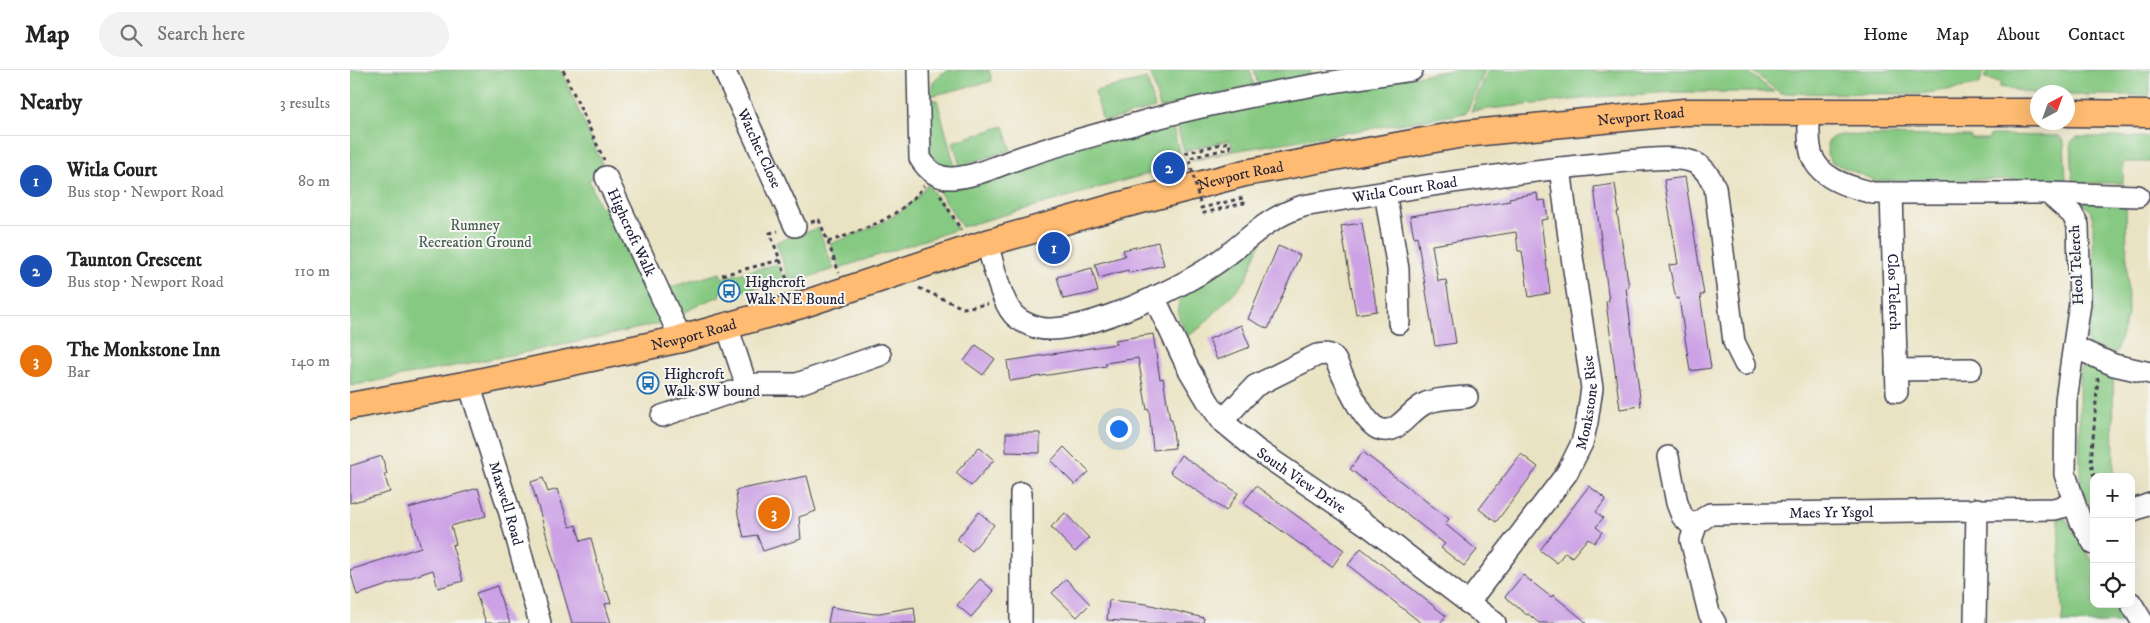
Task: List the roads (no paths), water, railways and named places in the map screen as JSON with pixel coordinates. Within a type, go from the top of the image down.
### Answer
[{"type":"main road","name":"Newport Road","points":[[350,406],[469,384],[681,339],[801,305],[978,246],[1118,206],[1244,174],[1463,134],[1684,112],[2030,112]]},
{"type":"main road","points":[[2075,113],[2150,114]]},
{"type":"street","name":"Watchet Close","points":[[724,70],[795,226]]},
{"type":"street","points":[[918,70],[920,158],[931,177],[943,178],[965,177],[1028,155],[1150,120],[1260,96],[1412,70]]},
{"type":"street","points":[[1809,113],[1811,153],[1818,167],[1824,174],[1873,193],[2048,193],[2138,196]]},
{"type":"street","name":"Witla Court Road","points":[[978,246],[1013,314],[1020,320],[1033,326],[1050,329],[1114,314],[1154,297],[1212,266],[1256,230],[1287,211],[1304,206],[1508,173],[1619,162],[1680,159],[1694,162],[1704,169],[1715,187],[1734,342],[1745,364]]},
{"type":"street","name":"Monkstone Rise","points":[[1468,602],[1568,473],[1579,450],[1587,422],[1592,388],[1560,168]]},
{"type":"street","name":"Highcroft Walk","points":[[606,177],[681,339]]},
{"type":"street","points":[[1385,192],[1398,269],[1399,324]]},
{"type":"street","name":"Clos Telerch","points":[[1891,193],[1897,392]]},
{"type":"street","name":"Heol Telerch","points":[[2048,193],[2072,214],[2078,225],[2080,303],[2066,400],[2065,474],[2074,504],[2090,534]]},
{"type":"street","name":"South View Drive","points":[[1154,297],[1188,368],[1222,421],[1257,450],[1370,527],[1495,623]]},
{"type":"street","points":[[727,326],[747,386]]},
{"type":"street","points":[[2074,347],[2114,365],[2150,373]]},
{"type":"street","points":[[1222,421],[1255,386],[1324,353],[1334,358],[1364,415],[1377,429],[1387,431],[1398,428],[1415,408],[1428,402],[1467,397]]},
{"type":"street","points":[[662,416],[747,386],[758,384],[796,384],[880,355]]},
{"type":"street","points":[[1896,370],[1971,369]]},
{"type":"street","name":"Maxwell Road","points":[[469,384],[509,510],[540,623]]},
{"type":"street","points":[[1668,457],[1677,504],[1682,516],[1694,528],[1691,540],[1709,613],[1715,623]]},
{"type":"street","points":[[1021,493],[1021,623]]},
{"type":"street","name":"Maes Yr Ysgol","points":[[1694,528],[1703,518],[1710,514],[2054,509],[2074,504]]},
{"type":"street","points":[[2135,510],[2150,504]]},
{"type":"street","points":[[1975,623],[1977,509]]},
{"type":"street","points":[[2134,608],[2143,623]]},
{"type":"place","name":"Taunton Crescent","points":[[1169,168]]},
{"type":"place","name":"Witla Court","points":[[1054,248]]},
{"type":"place","name":"Highcroft Walk NE Bound","points":[[729,291]]},
{"type":"place","name":"Highcroft Walk SW bound","points":[[648,383]]},
{"type":"place","name":"The Monkstone Inn","points":[[774,513]]},
{"type":"park label","name":"Rumney Recreation Ground","points":[[475,234]]}]
